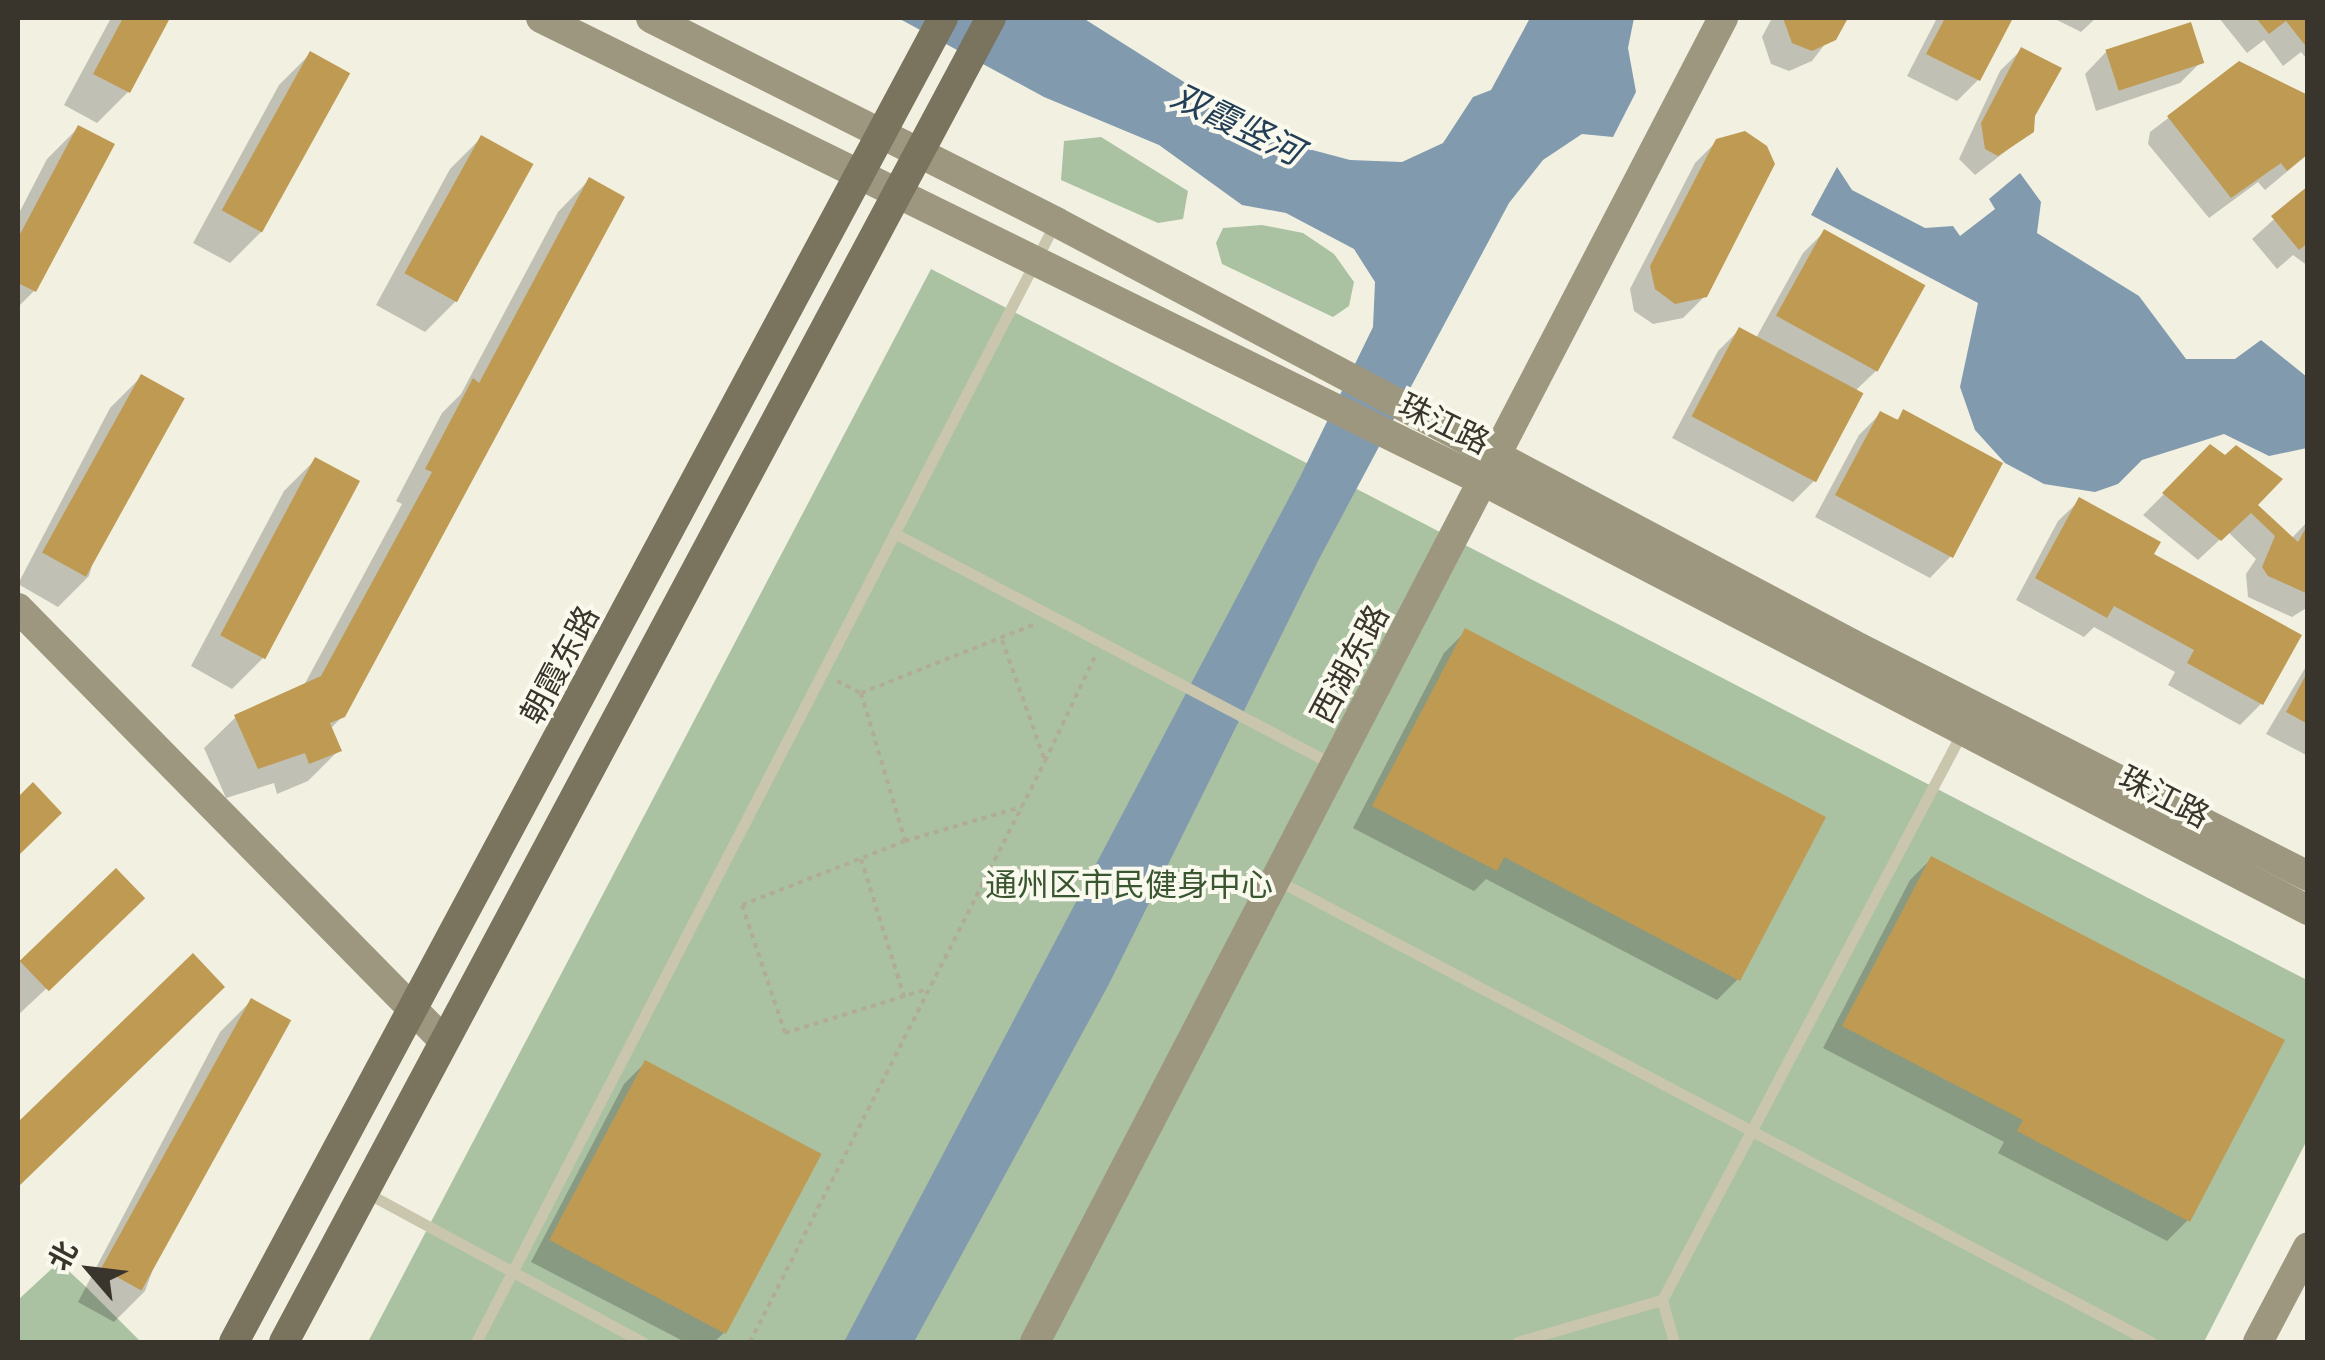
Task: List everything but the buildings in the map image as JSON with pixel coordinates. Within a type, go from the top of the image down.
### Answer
[{"type":"main road","name":"朝霞东路","points":[[234,1342],[861,180],[943,18]]},
{"type":"main road","points":[[284,1342],[442,1039],[991,18]]},
{"type":"street","name":"珠江路","points":[[541,18],[861,180],[1400,442],[1492,470],[2308,876]]},
{"type":"street","name":"珠江路","points":[[651,18],[1056,222],[1334,370],[1412,412],[1492,470],[1962,732],[2308,910]]},
{"type":"street","name":"西湖东路","points":[[1035,1342],[1724,18]]},
{"type":"street","points":[[18,608],[442,1039]]},
{"type":"street","points":[[2258,1342],[2308,1247]]},
{"type":"lane","points":[[476,1342],[1056,222]]},
{"type":"lane","points":[[894,533],[1336,766]]},
{"type":"lane","points":[[1674,1342],[1662,1300],[1962,732]]},
{"type":"lane","points":[[1277,880],[2151,1342]]},
{"type":"lane","points":[[363,1191],[643,1342]]},
{"type":"lane","points":[[1516,1342],[1662,1300]]},
{"type":"path","points":[[824,675],[861,693],[1033,629],[1039,608]]},
{"type":"path","points":[[1002,640],[1045,762]]},
{"type":"path","points":[[750,1342],[1102,642]]},
{"type":"path","points":[[861,693],[906,841]]},
{"type":"path","points":[[930,988],[785,1033],[742,905],[906,841],[1022,806]]},
{"type":"path","points":[[861,859],[904,996]]},
{"type":"green space","points":[[1101,137],[1188,191],[1183,219],[1158,223],[1061,180],[1064,141]]},
{"type":"green space","points":[[1262,225],[1303,233],[1334,254],[1354,282],[1349,306],[1333,317],[1222,264],[1216,243],[1223,228]]},
{"type":"green space","name":"通州区市民健身中心","points":[[931,269],[2307,980],[2307,1140],[2204,1342],[368,1342]]},
{"type":"green space","points":[[59,1262],[141,1342],[18,1342],[18,1300]]},
{"type":"water","name":"双霞竖河","points":[[898,18],[1083,18],[1233,113],[1290,144],[1350,160],[1402,162],[1443,143],[1473,97],[1491,90],[1530,18],[1634,18],[1628,48],[1636,92],[1613,137],[1582,134],[1543,160],[1509,203],[1318,561],[1109,984],[914,1342],[844,1342],[1299,479],[1373,327],[1375,282],[1354,249],[1286,213],[1242,205],[1159,145],[1044,97]]},
{"type":"water","points":[[1837,167],[1852,190],[1925,228],[1953,226],[1960,236],[1995,209],[1989,199],[2020,173],[2041,202],[2037,233],[2139,296],[2186,359],[2235,359],[2261,340],[2307,377],[2307,448],[2269,456],[2224,434],[2142,460],[2118,484],[2095,492],[2044,484],[2005,463],[1975,430],[1960,387],[1978,303],[1811,215]]}]
